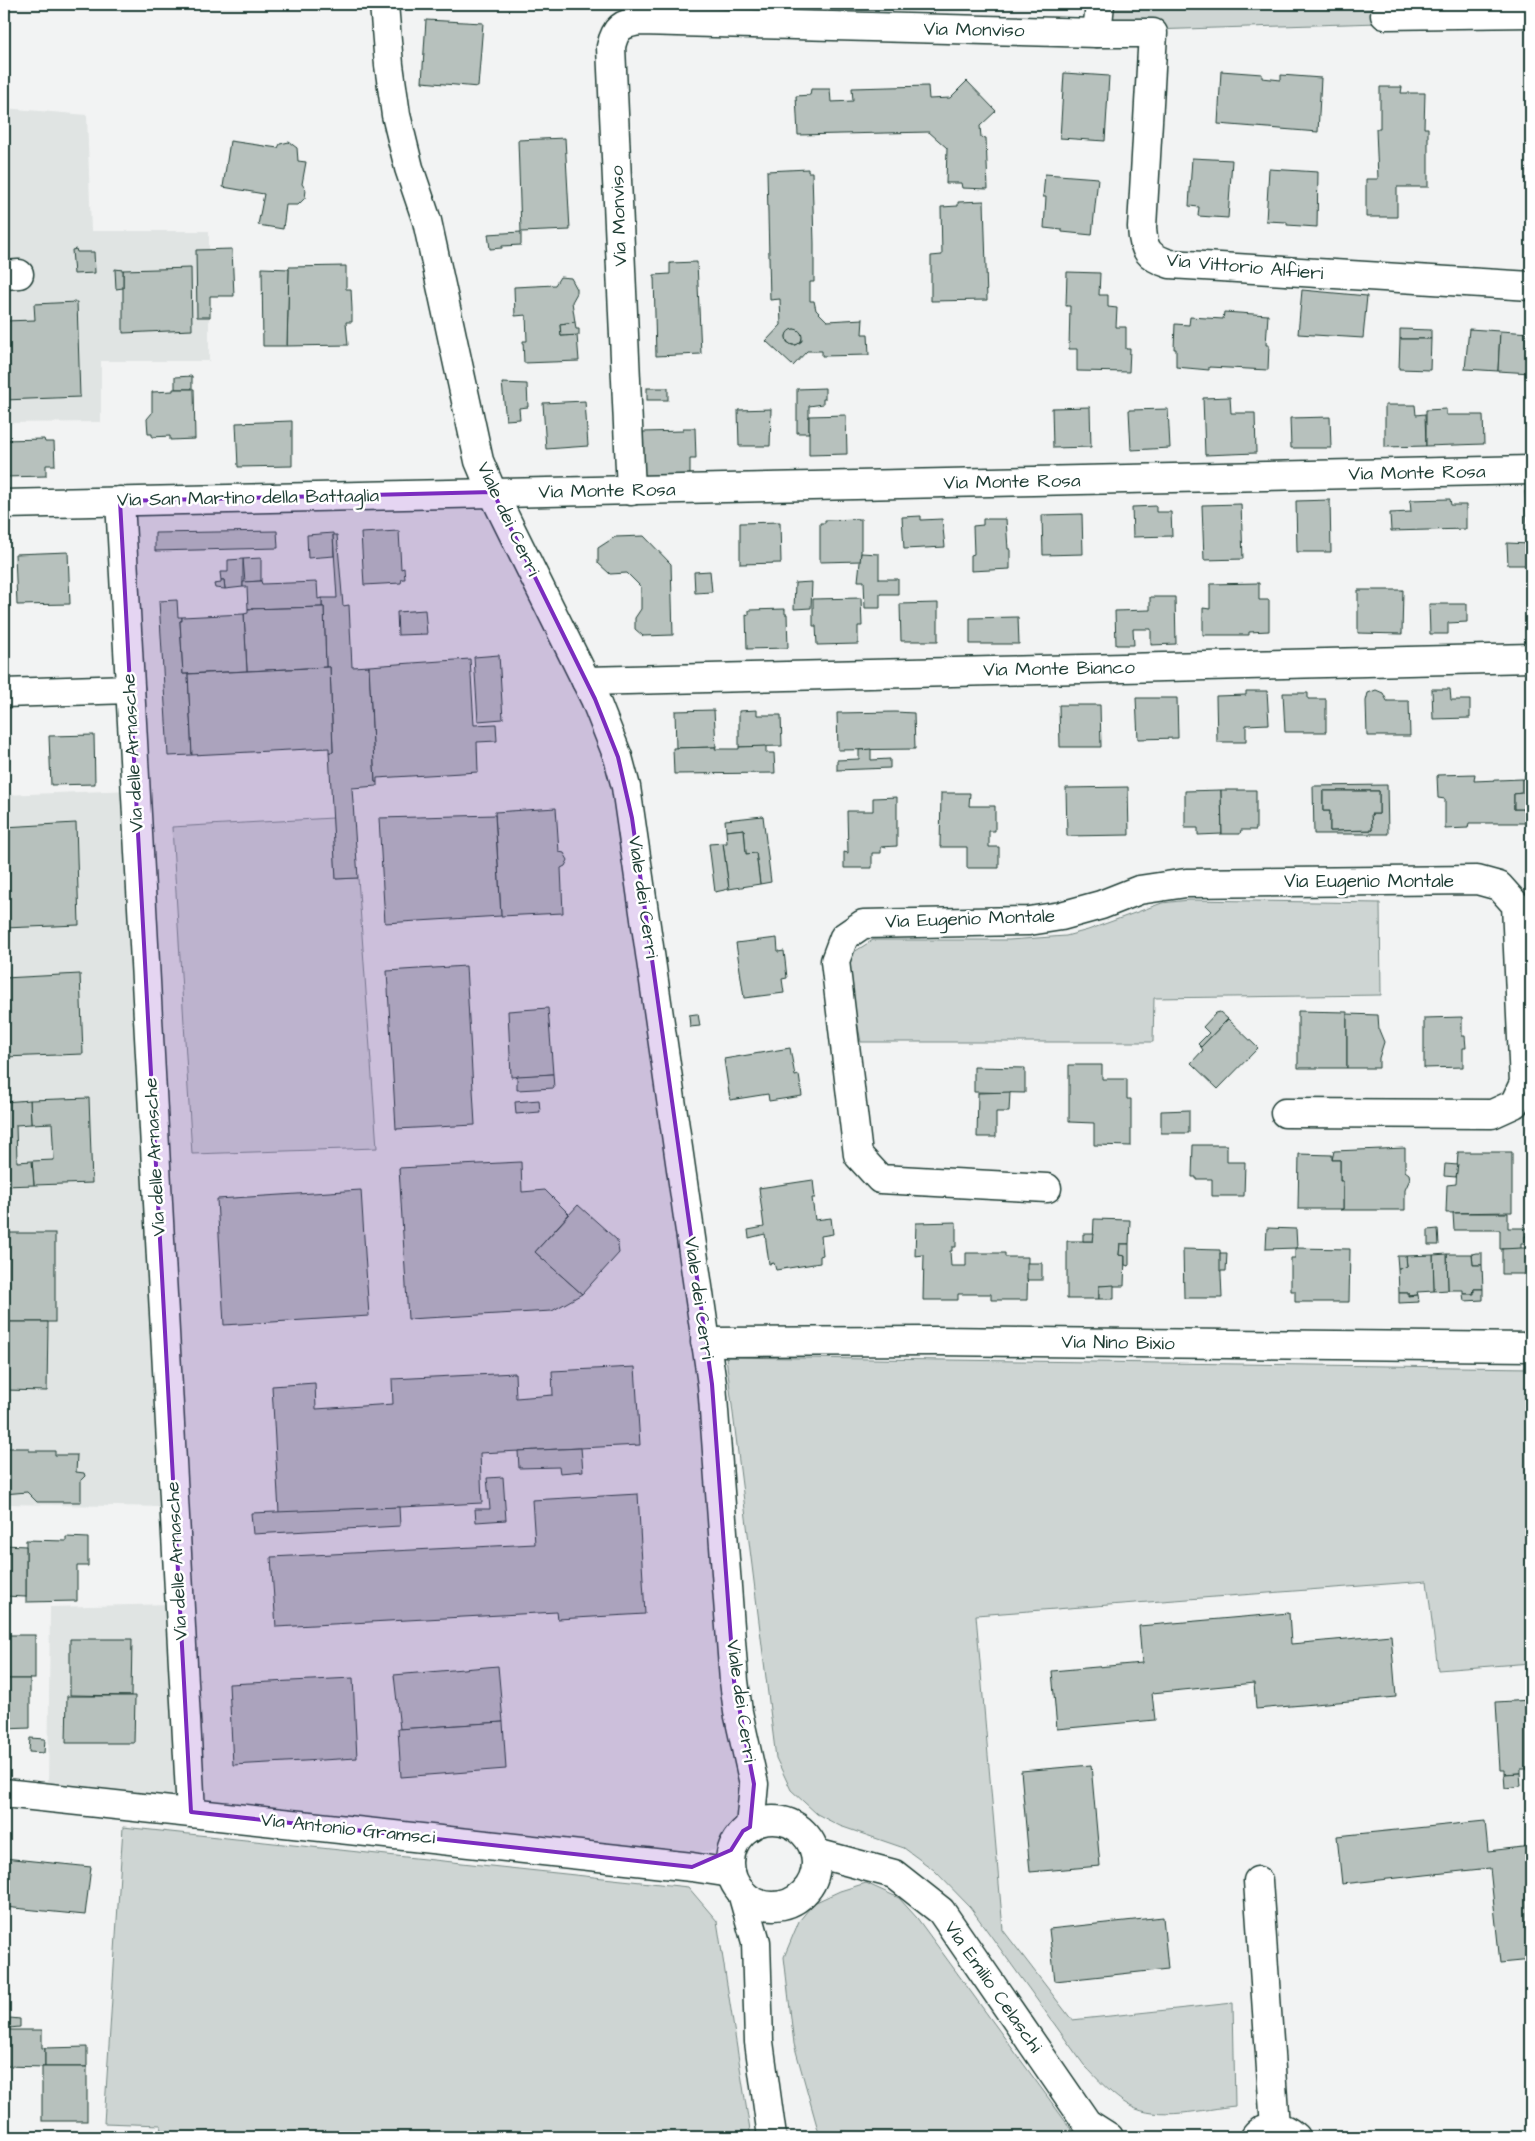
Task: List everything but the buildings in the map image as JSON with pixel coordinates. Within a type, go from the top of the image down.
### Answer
[{"type":"street","name":"Viale dei Cerri","points":[[384,4],[389,65],[396,115],[409,168],[427,220],[480,461],[493,492],[608,727],[626,787],[712,1384],[734,1681],[738,1712],[754,1784],[750,1827]]},
{"type":"street","points":[[1097,33],[1100,4]]},
{"type":"street","name":"Via Monviso","points":[[631,491],[611,47],[618,29],[628,22],[702,13],[1097,33]]},
{"type":"street","points":[[1385,15],[1531,13]]},
{"type":"street","name":"Via Vittorio Alfieri","points":[[1097,33],[1153,34],[1142,242],[1156,260],[1170,264],[1531,286]]},
{"type":"street","name":"Via Monte Rosa","points":[[493,492],[631,491],[1531,470]]},
{"type":"street","name":"Via San Martino della Battaglia","points":[[4,504],[493,492]]},
{"type":"street","name":"Via delle Arnasche","points":[[120,502],[191,1812]]},
{"type":"street","name":"Via Monte Bianco","points":[[586,680],[1531,658]]},
{"type":"street","points":[[4,692],[130,690]]},
{"type":"street","name":"Via Eugenio Montale","points":[[1047,1188],[880,1179],[858,1155],[835,961],[844,937],[863,924],[1029,921],[1061,916],[1101,905],[1139,890],[1186,882],[1477,880],[1499,886],[1516,904],[1527,1046],[1524,1083],[1514,1104],[1492,1114],[1285,1113]]},
{"type":"street","name":"Via Nino Bixio","points":[[705,1342],[946,1341],[1531,1347]]},
{"type":"street","points":[[754,1784],[786,1821],[805,1833],[816,1864],[803,1895],[784,1905],[756,1942]]},
{"type":"street","name":"Via Antonio Gramsci","points":[[4,1793],[735,1872]]},
{"type":"street","points":[[772,2137],[759,2042],[756,1942],[735,1872],[743,1831],[763,1820],[786,1821]]},
{"type":"street","name":"Via Emilio Celaschi","points":[[816,1864],[855,1863],[894,1874],[941,1911],[1087,2123],[1109,2137]]},
{"type":"street","points":[[735,1872],[761,1904],[784,1905]]},
{"type":"street","points":[[1258,1882],[1275,2134]]},
{"type":"highlighted area","points":[[493,492],[595,699],[618,757],[632,818],[712,1384],[734,1681],[754,1784],[750,1827],[743,1831],[731,1850],[692,1867],[191,1812],[120,501]]},
{"type":"shaded area","points":[[1089,4],[1379,4],[1379,23],[1086,32]]},
{"type":"shaded area","points":[[4,108],[87,115],[91,231],[209,231],[209,361],[101,361],[101,422],[4,423]]},
{"type":"shaded area","points":[[490,497],[619,781],[707,1383],[740,1744],[742,1825],[726,1849],[644,1858],[48,1790],[50,1607],[172,1604],[168,1507],[4,1504],[4,795],[131,790],[123,505]]},
{"type":"shaded area","points":[[333,818],[336,879],[358,878],[377,1148],[192,1154],[172,827]]},
{"type":"shaded area","points":[[1189,900],[1380,903],[1381,995],[1154,998],[1153,1042],[861,1042],[848,974],[849,961],[854,952],[873,940],[1009,940],[1066,936],[1162,903]]},
{"type":"shaded area","points":[[726,1357],[1531,1368],[1531,1663],[1438,1670],[1427,1581],[976,1615],[1003,1930],[1072,2020],[1233,2003],[1235,2106],[1167,2114],[1141,2111],[1123,2102],[1084,2065],[970,1907],[934,1870],[904,1848],[840,1826],[817,1814],[791,1790],[776,1758]]},
{"type":"shaded area","points":[[123,1827],[688,1887],[717,1921],[751,2137],[160,2137],[161,2125],[104,2123]]},
{"type":"shaded area","points":[[866,1883],[899,1898],[917,1918],[1071,2129],[1084,2137],[820,2137],[794,2044],[784,1957],[799,1921],[814,1903],[840,1891]]}]
